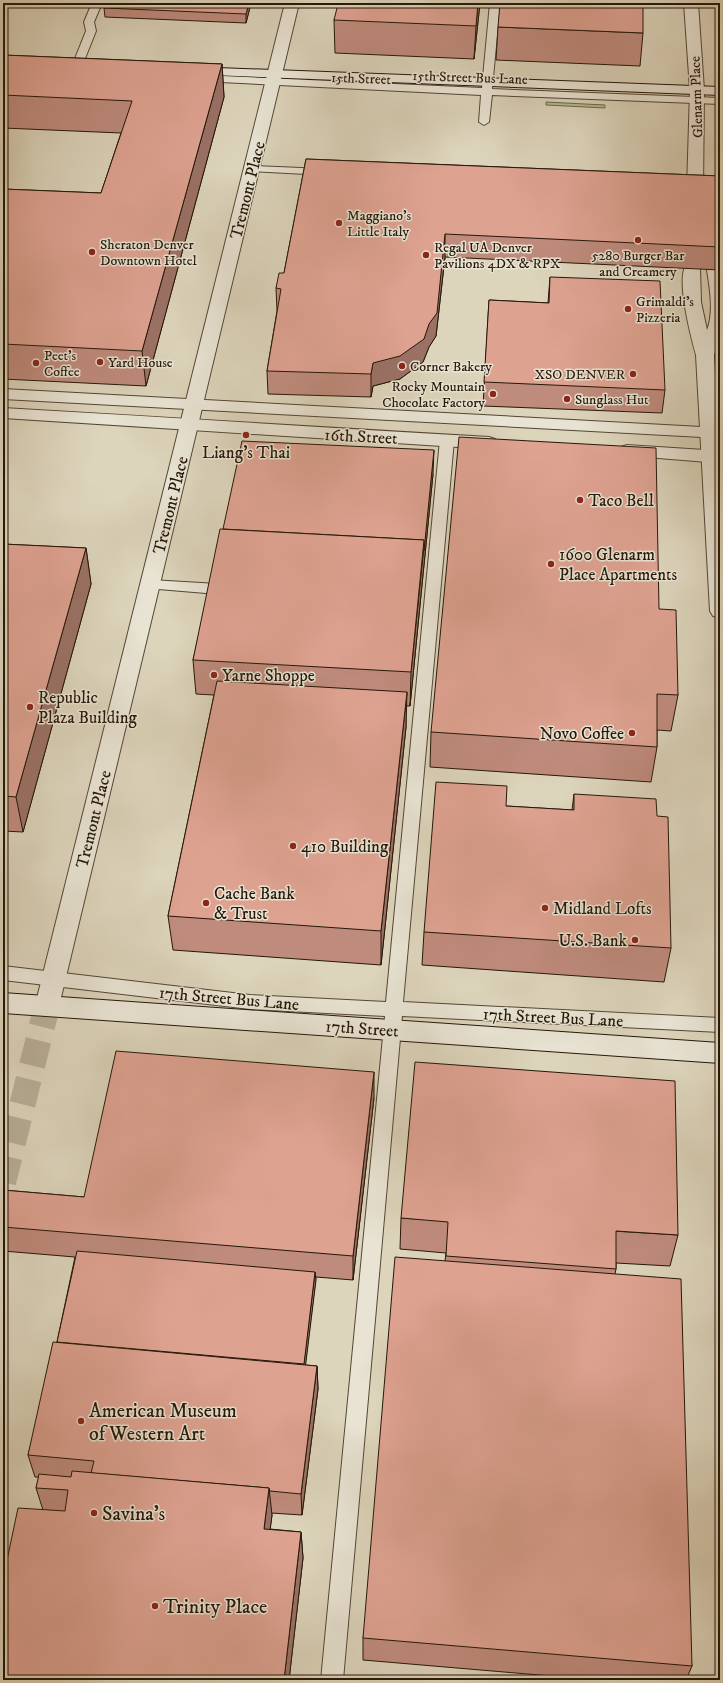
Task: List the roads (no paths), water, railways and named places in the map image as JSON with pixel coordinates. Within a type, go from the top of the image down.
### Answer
[{"type":"street","name":"Tremont Place","points":[[47,1006],[292,3]]},
{"type":"street","name":"Glenarm Place","points":[[691,3],[697,95],[698,149],[695,193]]},
{"type":"street","name":"15th Street","points":[[182,74],[697,95],[720,91]]},
{"type":"street","points":[[692,268],[691,287],[695,323],[705,354],[715,433],[720,611]]},
{"type":"street","points":[[705,354],[718,323],[718,288],[715,270]]},
{"type":"street","name":"16th Street","points":[[3,394],[715,433]]},
{"type":"street","name":"16th Street","points":[[3,414],[502,444]]},
{"type":"street","points":[[611,450],[716,456]]},
{"type":"street","name":"17th Street","points":[[3,1003],[393,1020],[720,1053]]},
{"type":"lane","points":[[78,69],[91,30],[89,22],[97,3]]},
{"type":"lane","points":[[484,122],[494,3]]},
{"type":"lane","points":[[697,95],[720,101]]},
{"type":"lane","points":[[252,168],[338,173]]},
{"type":"lane","points":[[332,1680],[447,440]]},
{"type":"lane","points":[[151,585],[218,588]]},
{"type":"lane","name":"17th Street Bus Lane","points":[[3,973],[393,1020],[720,1025]]},
{"type":"tunnel","points":[[3,1182],[47,1006]]},
{"type":"place","name":"Maggiano's Little Italy","points":[[339,223]]},
{"type":"place","name":"5280 Burger Bar and Creamery","points":[[638,240]]},
{"type":"place","name":"Sheraton Denver Downtown Hotel","points":[[92,252]]},
{"type":"place","name":"Regal UA Denver Pavilions 4DX & RPX","points":[[426,255]]},
{"type":"place","name":"Grimaldi's Pizzeria","points":[[628,309]]},
{"type":"place","name":"Yard House","points":[[100,362]]},
{"type":"place","name":"Peet's Coffee","points":[[36,363]]},
{"type":"place","name":"Corner Bakery","points":[[402,366]]},
{"type":"place","name":"XSO DENVER","points":[[633,374]]},
{"type":"place","name":"Rocky Mountain Chocolate Factory","points":[[493,394]]},
{"type":"place","name":"Sunglass Hut","points":[[567,399]]},
{"type":"place","name":"Liang's Thai","points":[[246,435]]},
{"type":"place","name":"Taco Bell","points":[[580,500]]},
{"type":"place","name":"1600 Glenarm Place Apartments","points":[[551,564]]},
{"type":"place","name":"Yarne Shoppe","points":[[214,675]]},
{"type":"place","name":"Republic Plaza Building","points":[[30,707]]},
{"type":"place","name":"Novo Coffee","points":[[632,733]]},
{"type":"place","name":"410 Building","points":[[293,846]]},
{"type":"place","name":"Cache Bank & Trust","points":[[206,903]]},
{"type":"place","name":"Midland Lofts","points":[[545,908]]},
{"type":"place","name":"U.S. Bank","points":[[635,940]]},
{"type":"place","name":"American Museum of Western Art","points":[[81,1421]]},
{"type":"place","name":"Savina's","points":[[94,1513]]},
{"type":"place","name":"Trinity Place","points":[[155,1606]]}]
